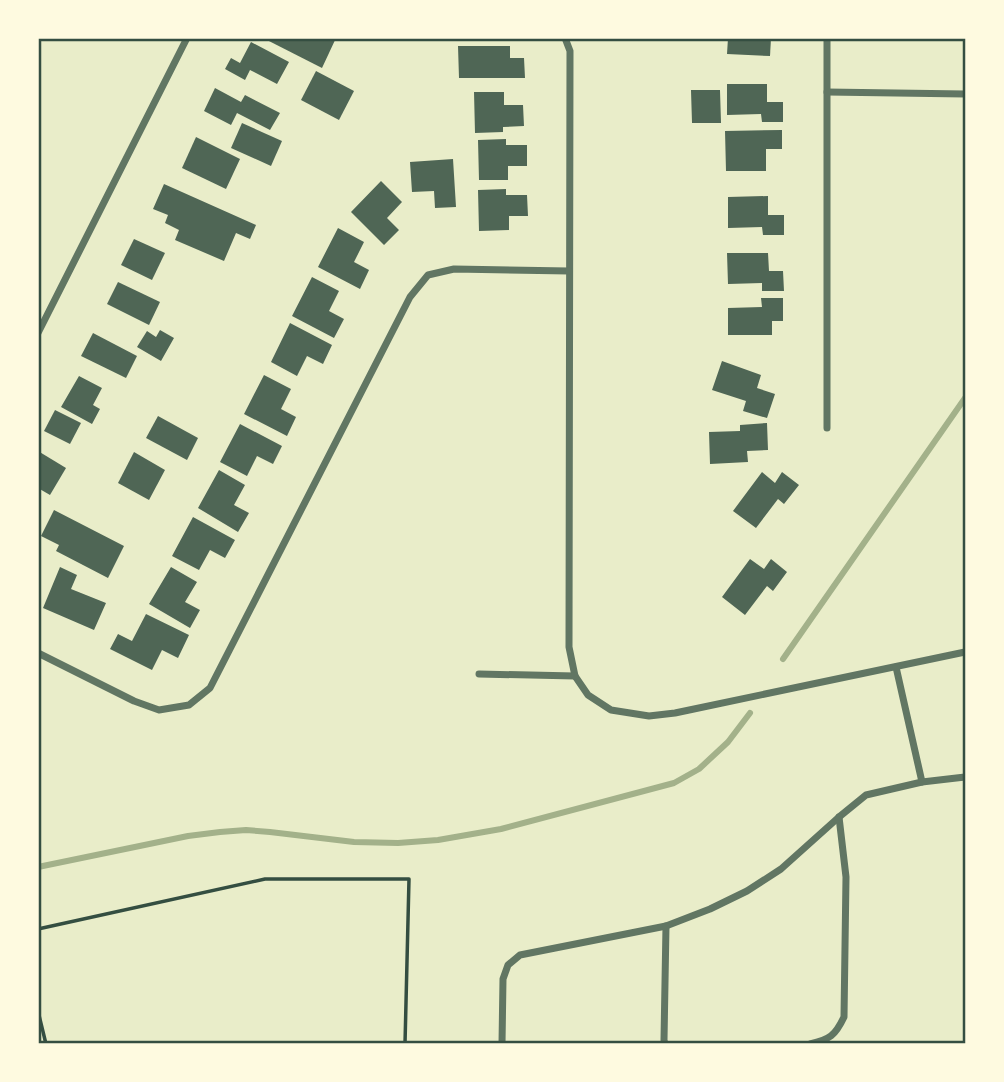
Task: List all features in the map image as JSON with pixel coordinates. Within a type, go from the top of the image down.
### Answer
[{"type":"street","points":[[38,333],[187,38]]},
{"type":"street","points":[[565,38],[570,51],[569,647],[575,676],[588,695],[611,710],[649,716],[675,713],[965,652]]},
{"type":"street","points":[[827,428],[828,38]]},
{"type":"street","points":[[827,92],[965,94]]},
{"type":"street","points":[[38,653],[134,701],[159,710],[189,705],[210,688],[410,297],[428,275],[454,269],[569,271]]},
{"type":"street","points":[[896,667],[922,782]]},
{"type":"street","points":[[479,674],[575,676]]},
{"type":"street","points":[[502,1044],[503,979],[508,965],[520,955],[666,926],[710,909],[747,891],[780,869],[866,795],[922,782],[965,777]]},
{"type":"street","points":[[810,1044],[837,1032],[844,1017],[846,877],[839,817]]},
{"type":"street","points":[[665,1044],[666,926]]},
{"type":"path","points":[[38,929],[265,879],[410,880],[405,1044]]},
{"type":"path","points":[[38,1011],[46,1044]]},
{"type":"building","points":[[263,38],[336,38],[322,68]]},
{"type":"building","points":[[728,38],[771,38],[770,56],[727,54]]},
{"type":"building","points":[[251,42],[289,62],[277,84],[250,70],[245,80],[225,69],[231,58],[240,63]]},
{"type":"building","points":[[458,46],[510,46],[510,58],[524,58],[525,78],[459,78]]},
{"type":"building","points":[[316,71],[354,91],[339,120],[301,100]]},
{"type":"building","points":[[727,84],[767,84],[767,102],[783,102],[783,122],[762,122],[761,114],[727,115]]},
{"type":"building","points":[[215,88],[241,102],[245,95],[280,113],[270,130],[237,113],[231,125],[204,111]]},
{"type":"building","points":[[691,90],[720,90],[721,123],[692,123]]},
{"type":"building","points":[[474,92],[504,92],[504,105],[523,105],[524,126],[503,127],[503,132],[475,133]]},
{"type":"building","points":[[242,123],[282,141],[271,166],[231,148]]},
{"type":"building","points":[[782,130],[782,149],[766,149],[766,171],[726,171],[725,131]]},
{"type":"building","points":[[196,137],[240,159],[226,189],[182,168]]},
{"type":"building","points":[[506,139],[506,145],[527,145],[527,166],[508,166],[508,180],[479,180],[478,140]]},
{"type":"building","points":[[453,159],[456,207],[435,208],[434,191],[412,192],[410,162]]},
{"type":"building","points":[[381,181],[402,202],[387,218],[399,230],[384,245],[351,212]]},
{"type":"building","points":[[164,184],[256,225],[250,239],[236,233],[224,261],[175,240],[179,230],[165,223],[168,215],[153,209]]},
{"type":"building","points":[[506,189],[506,195],[527,195],[528,216],[509,216],[509,230],[479,231],[478,190]]},
{"type":"building","points":[[768,196],[768,215],[784,215],[784,235],[763,235],[762,227],[728,228],[728,197]]},
{"type":"building","points":[[338,228],[364,242],[354,262],[369,270],[360,289],[318,267]]},
{"type":"building","points":[[134,239],[165,253],[152,280],[121,265]]},
{"type":"building","points":[[727,253],[768,253],[769,271],[783,271],[784,291],[762,291],[762,283],[728,284]]},
{"type":"building","points":[[312,277],[339,291],[329,311],[344,319],[334,338],[292,316]]},
{"type":"building","points":[[118,282],[160,302],[149,325],[107,304]]},
{"type":"building","points":[[761,298],[783,298],[783,321],[772,321],[772,335],[728,335],[728,308],[762,307]]},
{"type":"building","points":[[290,323],[332,345],[323,364],[307,356],[297,376],[271,362]]},
{"type":"building","points":[[160,330],[174,338],[161,361],[137,347],[147,331],[156,337]]},
{"type":"building","points":[[93,333],[137,356],[126,378],[81,356]]},
{"type":"building","points":[[722,361],[761,375],[757,388],[775,394],[767,418],[743,411],[746,401],[712,390]]},
{"type":"building","points":[[264,375],[291,389],[281,409],[296,417],[287,436],[244,414]]},
{"type":"building","points":[[79,376],[102,388],[93,405],[100,409],[92,424],[61,407]]},
{"type":"building","points":[[55,410],[81,423],[70,444],[44,431]]},
{"type":"building","points":[[158,416],[198,438],[187,460],[146,438]]},
{"type":"building","points":[[767,423],[768,450],[747,451],[748,462],[710,464],[709,432],[740,431],[740,425]]},
{"type":"building","points":[[240,424],[282,446],[273,464],[257,456],[247,476],[220,462]]},
{"type":"building","points":[[38,451],[66,468],[50,495],[38,488]]},
{"type":"building","points":[[134,452],[165,470],[149,500],[118,483]]},
{"type":"building","points":[[219,470],[245,485],[234,505],[249,513],[238,532],[198,508]]},
{"type":"building","points":[[762,472],[775,483],[782,472],[799,485],[784,504],[778,499],[756,528],[733,511]]},
{"type":"building","points":[[54,510],[124,546],[108,578],[56,551],[59,545],[41,536]]},
{"type":"building","points":[[193,517],[235,540],[225,558],[210,550],[199,570],[172,556]]},
{"type":"building","points":[[750,559],[764,569],[771,559],[787,572],[773,591],[767,586],[745,615],[722,597]]},
{"type":"building","points":[[60,567],[77,575],[71,589],[106,603],[94,630],[43,608]]},
{"type":"building","points":[[171,567],[197,582],[185,602],[200,610],[190,628],[149,604]]},
{"type":"building","points":[[146,614],[189,635],[178,658],[162,650],[152,670],[110,649],[118,634],[132,641]]},
{"type":"waterway","points":[[783,659],[965,398]]},
{"type":"waterway","points":[[38,867],[188,836],[220,832],[246,830],[354,842],[398,843],[438,840],[501,829],[674,783],[699,769],[728,742],[750,713]]}]
